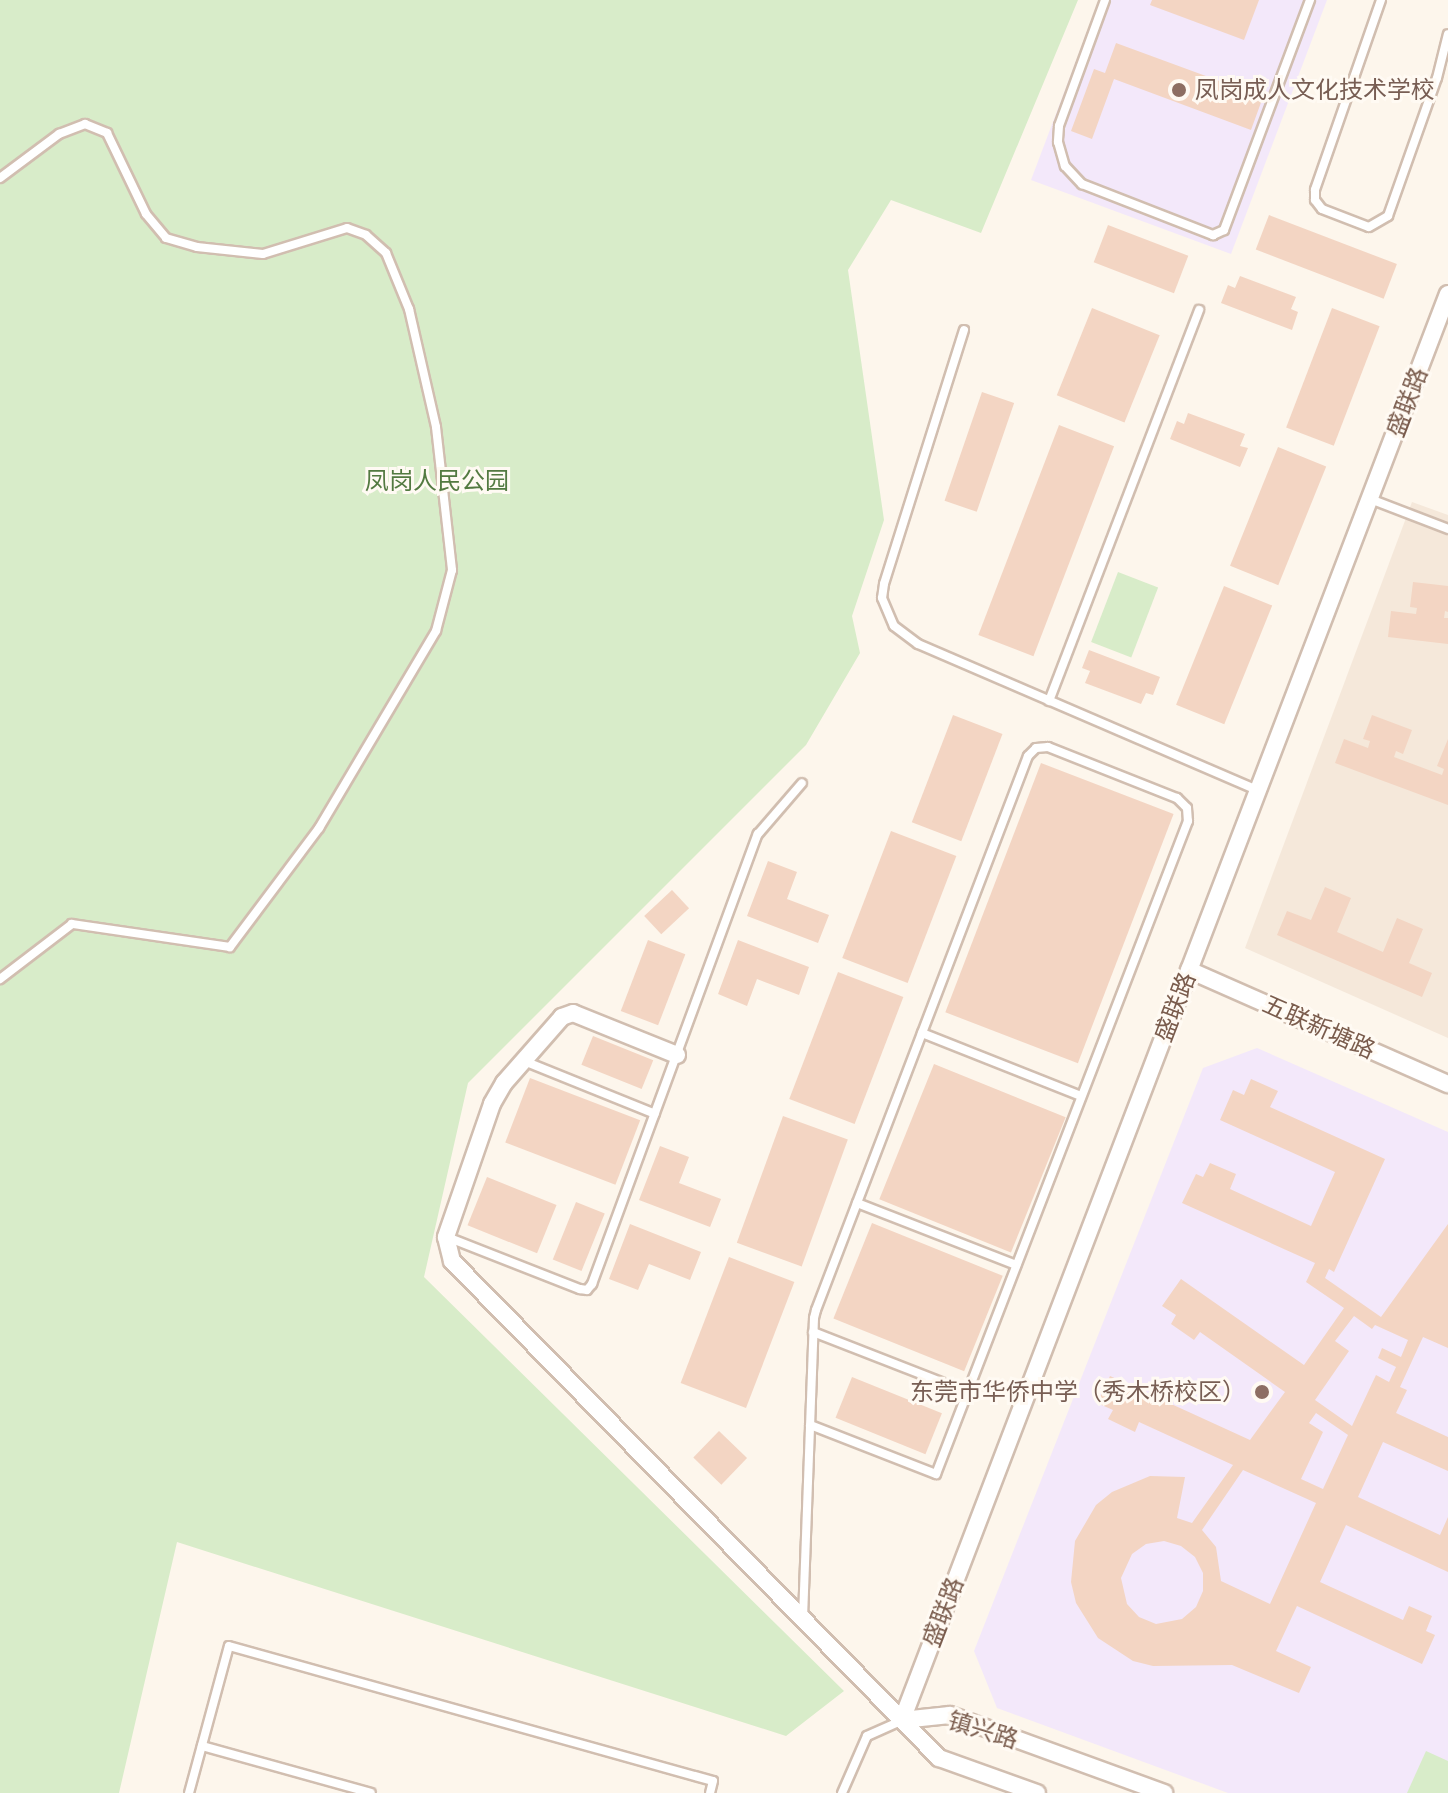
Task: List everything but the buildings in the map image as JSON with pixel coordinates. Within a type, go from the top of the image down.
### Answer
[{"type":"street","name":"盛联路","points":[[902,1720],[1448,294]]},
{"type":"street","name":"五联新塘路","points":[[1189,970],[1448,1084]]},
{"type":"street","points":[[677,1055],[573,1013],[562,1017],[524,1060],[492,1104],[446,1237],[452,1261],[902,1720]]},
{"type":"street","name":"镇兴路","points":[[902,1720],[950,1715],[1164,1793]]},
{"type":"street","name":"镇兴路","points":[[902,1720],[939,1758],[1037,1793]]},
{"type":"lane","points":[[1105,0],[1059,126],[1058,142],[1065,166],[1082,184],[1213,235],[1224,230],[1310,0]]},
{"type":"lane","points":[[1381,0],[1315,190],[1315,200],[1322,209],[1369,227],[1388,216],[1437,78],[1448,34]]},
{"type":"lane","points":[[0,178],[59,134],[85,124],[107,133],[146,214],[166,238],[197,247],[263,254],[347,228],[366,235],[386,253],[409,309],[436,427],[452,570],[436,631],[319,828],[230,947],[72,924],[0,979]]},
{"type":"lane","points":[[1049,701],[1199,310]]},
{"type":"lane","points":[[964,330],[882,598],[886,613],[904,636],[1258,790]]},
{"type":"lane","points":[[1370,499],[1448,529]]},
{"type":"lane","points":[[803,1618],[813,1332],[816,1310],[1028,756],[1036,748],[1048,747],[1177,798],[1187,808],[1188,821],[936,1474],[810,1425]]},
{"type":"lane","points":[[446,1237],[587,1290],[758,834],[802,783]]},
{"type":"lane","points":[[922,1033],[1081,1096]]},
{"type":"lane","points":[[524,1060],[655,1114]]},
{"type":"lane","points":[[857,1203],[1016,1265]]},
{"type":"lane","points":[[813,1332],[967,1392]]},
{"type":"lane","points":[[189,1793],[229,1646],[713,1781],[710,1793]]},
{"type":"lane","points":[[842,1793],[867,1736],[902,1720]]},
{"type":"lane","points":[[202,1746],[371,1793]]},
{"type":"shaded area","name":"凤岗成人文化技术学校","points":[[1099,0],[1327,0],[1231,254],[1031,180]]},
{"type":"shaded area","points":[[1412,502],[1448,515],[1448,1038],[1245,948]]},
{"type":"shaded area","name":"东莞市华侨中学（秀木桥校区）","points":[[1257,1048],[1448,1132],[1448,1793],[1228,1793],[997,1708],[974,1651],[1203,1068]]},
{"type":"green space","name":"凤岗人民公园","points":[[0,0],[1078,0],[981,233],[891,200],[848,270],[884,520],[852,616],[860,653],[806,745],[468,1083],[424,1277],[844,1691],[786,1736],[177,1542],[119,1793],[0,1793]]},
{"type":"green space","points":[[1118,572],[1158,587],[1131,657],[1091,642]]},
{"type":"green space","points":[[1426,1751],[1448,1761],[1448,1793],[1407,1793]]},
{"type":"place","name":"凤岗成人文化技术学校","points":[[1179,90]]},
{"type":"place","name":"东莞市华侨中学（秀木桥校区）","points":[[1262,1392]]}]
